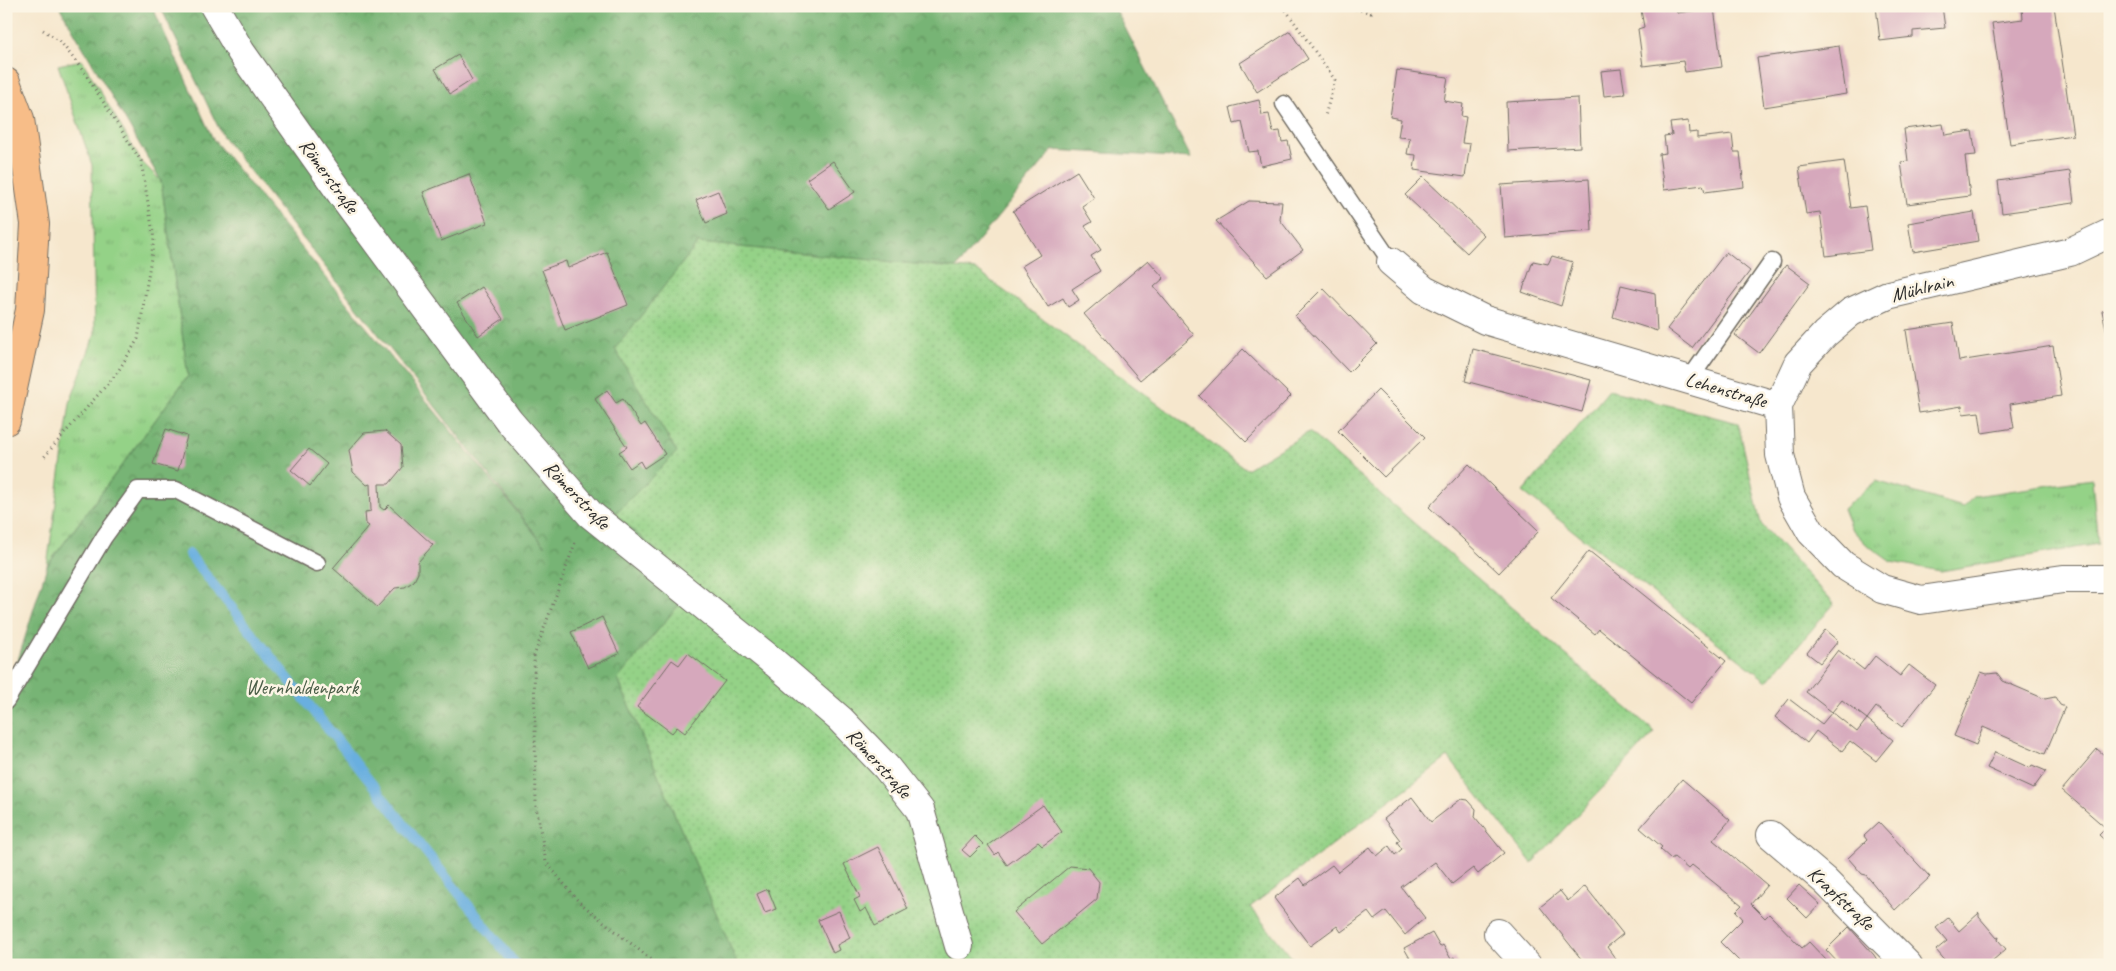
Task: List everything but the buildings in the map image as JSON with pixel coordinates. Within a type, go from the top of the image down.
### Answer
[{"type":"main road","points":[[6,82],[20,119],[35,224],[30,310],[6,421]]},
{"type":"street","name":"Römerstraße","points":[[214,6],[241,52],[342,195],[509,421],[590,514],[775,663],[840,720],[886,767],[920,810],[959,946]]},
{"type":"street","name":"Mühlrain","points":[[1778,406],[1798,363],[1825,334],[1851,312],[1888,295],[2070,252],[2110,233]]},
{"type":"street","name":"Lehenstraße","points":[[1392,262],[1424,290],[1486,320],[1778,406],[1780,455],[1791,497],[1810,532],[1843,565],[1882,589],[1921,600],[2063,579],[2110,579]]},
{"type":"street","name":"Krapfstraße","points":[[1771,835],[1825,881],[1908,965]]},
{"type":"street","points":[[1498,933],[1527,965]]},
{"type":"lane","points":[[1284,104],[1392,262]]},
{"type":"lane","points":[[1689,380],[1772,262]]},
{"type":"lane","points":[[6,700],[104,537],[138,490],[176,490],[317,563]]},
{"type":"path","points":[[1283,6],[1335,80],[1324,118]]},
{"type":"path","points":[[1346,6],[1371,13],[1370,6]]},
{"type":"path","points":[[43,30],[59,40],[84,72],[141,161],[154,239],[138,339],[117,373],[44,457]]},
{"type":"path","points":[[590,514],[574,544],[534,656],[536,806],[546,862],[579,902],[658,965]]},
{"type":"green space","name":"Wernhaldenpark","points":[[59,6],[152,6],[213,139],[545,546],[223,137],[160,6],[1114,6],[1191,158],[1053,150],[956,268],[698,243],[615,349],[677,452],[695,585],[618,679],[738,965],[6,965],[6,699],[47,566],[188,376],[161,181]]},
{"type":"green space","points":[[82,60],[141,161],[161,181],[188,376],[47,566],[70,403],[95,333],[92,165],[58,65]]},
{"type":"green space","points":[[698,243],[976,270],[1246,469],[1309,432],[1655,732],[1532,863],[1448,757],[1250,907],[1298,965],[738,965],[618,679],[695,585],[615,514],[677,452],[615,349]]},
{"type":"green space","points":[[1609,390],[1738,423],[1761,524],[1834,604],[1767,681],[1523,492]]},
{"type":"green space","points":[[2092,479],[2098,544],[1941,571],[1891,562],[1866,544],[1851,528],[1843,509],[1876,481],[1963,507],[1975,496]]},
{"type":"waterway","points":[[189,554],[516,965]]}]
